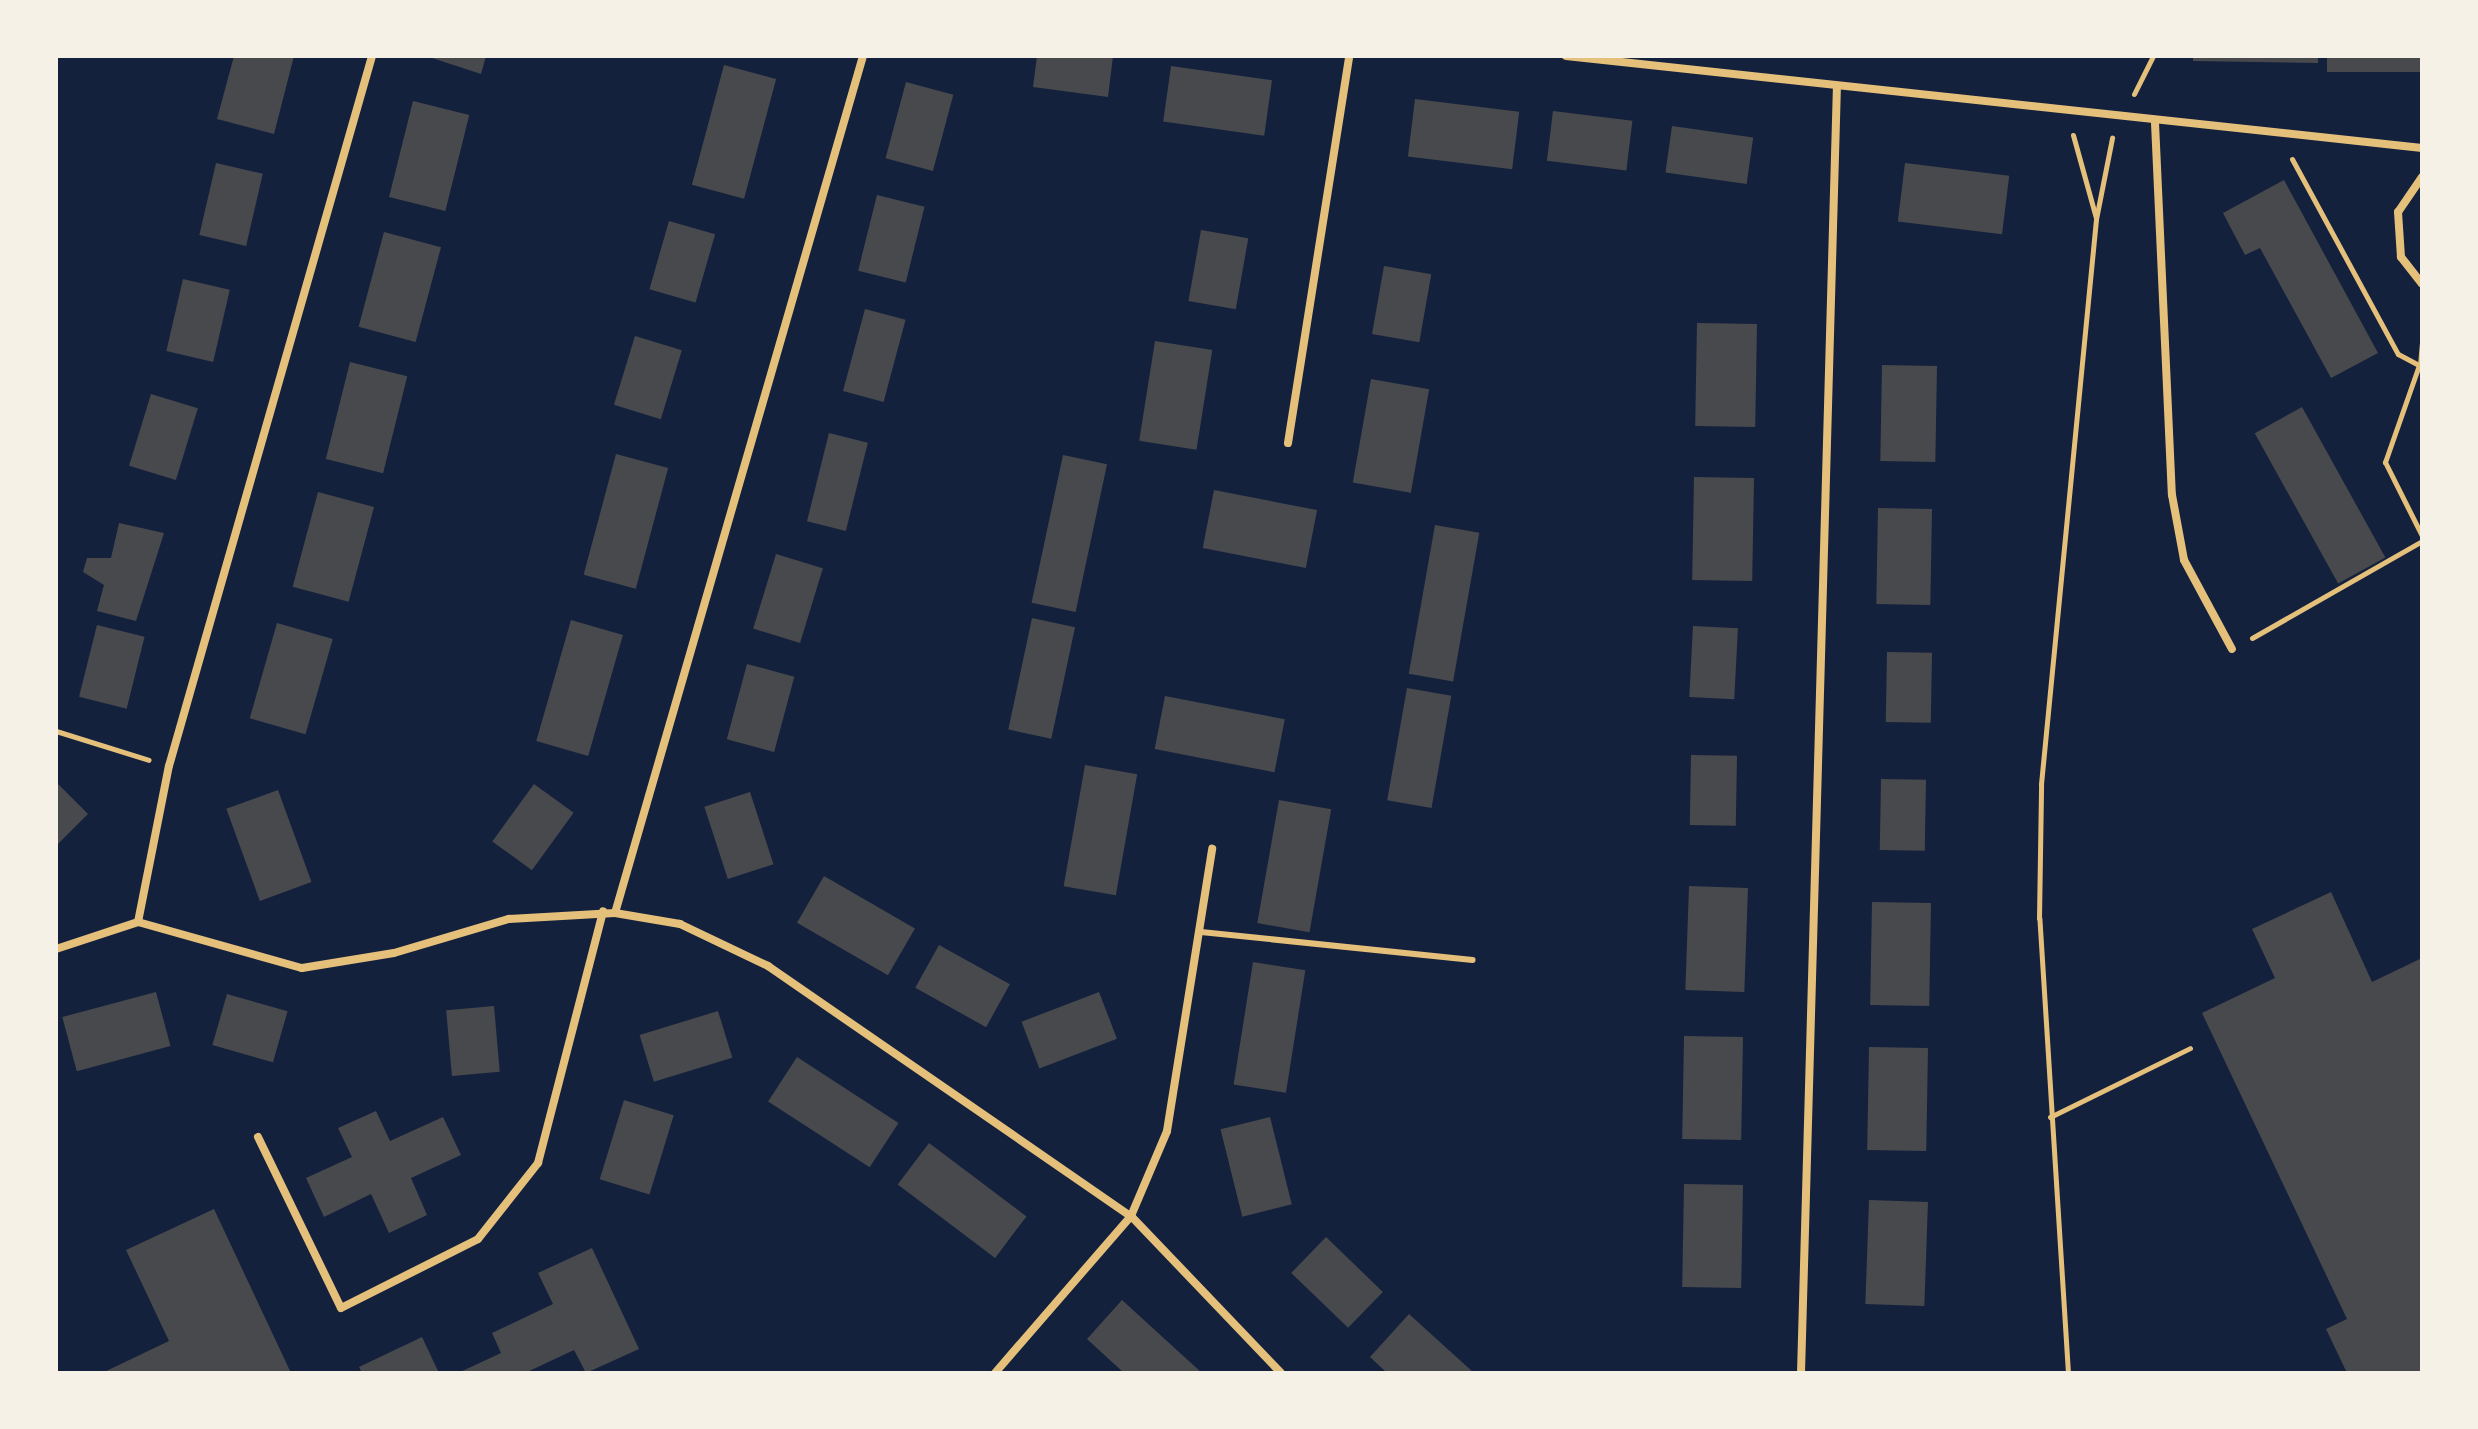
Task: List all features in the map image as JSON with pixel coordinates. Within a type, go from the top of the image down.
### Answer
[{"type":"street","points":[[138,922],[169,766],[372,56]]},
{"type":"street","points":[[615,913],[863,56]]},
{"type":"street","points":[[1288,443],[1349,56]]},
{"type":"street","points":[[1566,56],[2280,137],[2422,148]]},
{"type":"street","points":[[1801,1373],[1837,87]]},
{"type":"street","points":[[2155,123],[2172,495],[2184,560],[2232,649]]},
{"type":"street","points":[[2422,177],[2398,212],[2401,257],[2422,284]]},
{"type":"street","points":[[995,1373],[1131,1216],[1167,1131],[1212,849]]},
{"type":"street","points":[[258,1137],[341,1308],[478,1239],[538,1163],[603,911]]},
{"type":"street","points":[[56,949],[138,922],[302,968],[394,953],[509,919],[603,911],[680,924],[768,966],[1131,1216],[1281,1373]]},
{"type":"lane","points":[[1201,932],[1473,960]]},
{"type":"path","points":[[2068,1373],[2039,918],[2041,784],[2096,219],[2116,119],[2153,56]]},
{"type":"path","points":[[2067,113],[2096,219]]},
{"type":"path","points":[[2280,137],[2398,354],[2420,365]]},
{"type":"path","points":[[2232,649],[2422,538],[2385,462],[2420,365],[2422,344]]},
{"type":"path","points":[[56,731],[169,766]]},
{"type":"path","points":[[2050,1117],[2190,1048]]},
{"type":"building","points":[[234,56],[294,56],[274,134],[217,119]]},
{"type":"building","points":[[426,56],[486,56],[481,74]]},
{"type":"building","points":[[1037,56],[1113,56],[1108,97],[1033,87]]},
{"type":"building","points":[[2193,56],[2318,56],[2318,63],[2193,61]]},
{"type":"building","points":[[2327,56],[2422,56],[2422,72],[2327,72]]},
{"type":"building","points":[[724,65],[776,79],[744,199],[692,185]]},
{"type":"building","points":[[1171,66],[1272,80],[1264,136],[1163,121]]},
{"type":"building","points":[[906,82],[953,95],[933,171],[886,158]]},
{"type":"building","points":[[1415,99],[1519,112],[1512,169],[1408,157]]},
{"type":"building","points":[[413,101],[469,115],[445,211],[389,197]]},
{"type":"building","points":[[1553,111],[1632,121],[1626,170],[1547,161]]},
{"type":"building","points":[[1672,126],[1753,137],[1747,184],[1665,173]]},
{"type":"building","points":[[216,163],[263,174],[246,246],[199,235]]},
{"type":"building","points":[[1905,163],[2009,176],[2002,234],[1898,222]]},
{"type":"building","points":[[2284,180],[2378,353],[2331,378],[2260,248],[2245,255],[2223,213]]},
{"type":"building","points":[[877,195],[925,207],[906,283],[858,271]]},
{"type":"building","points":[[669,221],[715,234],[696,302],[649,289]]},
{"type":"building","points":[[1201,230],[1248,238],[1236,309],[1188,301]]},
{"type":"building","points":[[384,232],[441,247],[416,342],[359,327]]},
{"type":"building","points":[[1384,266],[1431,274],[1419,342],[1372,334]]},
{"type":"building","points":[[183,279],[230,290],[213,362],[166,351]]},
{"type":"building","points":[[865,309],[906,320],[884,402],[843,391]]},
{"type":"building","points":[[1697,323],[1757,324],[1755,427],[1695,426]]},
{"type":"building","points":[[635,336],[682,350],[661,419],[614,405]]},
{"type":"building","points":[[1155,341],[1212,350],[1196,450],[1139,441]]},
{"type":"building","points":[[350,362],[407,376],[383,473],[326,459]]},
{"type":"building","points":[[1882,365],[1937,366],[1935,462],[1880,461]]},
{"type":"building","points":[[1371,379],[1429,389],[1411,493],[1353,482]]},
{"type":"building","points":[[151,394],[198,408],[176,480],[129,466]]},
{"type":"building","points":[[2302,407],[2385,557],[2338,584],[2255,433]]},
{"type":"building","points":[[829,433],[868,443],[846,531],[807,521]]},
{"type":"building","points":[[616,454],[668,468],[636,589],[584,575]]},
{"type":"building","points":[[1063,455],[1107,464],[1076,612],[1032,603]]},
{"type":"building","points":[[1694,477],[1754,478],[1752,581],[1692,580]]},
{"type":"building","points":[[1214,490],[1317,510],[1306,568],[1203,548]]},
{"type":"building","points":[[318,492],[374,507],[349,602],[293,587]]},
{"type":"building","points":[[1878,508],[1932,509],[1930,605],[1876,604]]},
{"type":"building","points":[[119,523],[164,533],[136,621],[97,611],[104,585],[83,572],[87,558],[111,558]]},
{"type":"building","points":[[1435,525],[1479,533],[1453,682],[1409,674]]},
{"type":"building","points":[[776,554],[823,568],[800,643],[753,629]]},
{"type":"building","points":[[1032,618],[1075,627],[1051,739],[1008,730]]},
{"type":"building","points":[[571,620],[623,635],[588,756],[536,741]]},
{"type":"building","points":[[277,623],[333,639],[305,734],[250,718]]},
{"type":"building","points":[[97,625],[145,637],[127,709],[79,697]]},
{"type":"building","points":[[1693,626],[1738,628],[1734,699],[1689,697]]},
{"type":"building","points":[[1887,652],[1932,653],[1931,723],[1886,722]]},
{"type":"building","points":[[747,664],[794,677],[774,752],[727,739]]},
{"type":"building","points":[[1407,688],[1451,696],[1432,808],[1387,800]]},
{"type":"building","points":[[1165,696],[1285,719],[1274,772],[1155,749]]},
{"type":"building","points":[[1691,755],[1737,756],[1736,826],[1690,825]]},
{"type":"building","points":[[1085,765],[1137,774],[1116,895],[1064,886]]},
{"type":"building","points":[[1881,779],[1926,780],[1925,851],[1880,850]]},
{"type":"building","points":[[56,782],[88,814],[56,846]]},
{"type":"building","points":[[534,784],[574,813],[532,870],[492,841]]},
{"type":"building","points":[[278,790],[312,882],[260,901],[226,809]]},
{"type":"building","points":[[750,792],[773,864],[728,879],[704,807]]},
{"type":"building","points":[[1279,800],[1331,809],[1309,932],[1257,923]]},
{"type":"building","points":[[824,876],[915,928],[888,975],[797,923]]},
{"type":"building","points":[[1689,886],[1748,888],[1744,992],[1685,990]]},
{"type":"building","points":[[2331,892],[2372,982],[2422,958],[2422,1373],[2347,1373],[2326,1329],[2347,1319],[2202,1013],[2275,978],[2252,929]]},
{"type":"building","points":[[1872,902],[1931,903],[1929,1006],[1870,1005]]},
{"type":"building","points":[[939,945],[1010,984],[986,1027],[915,988]]},
{"type":"building","points":[[1253,962],[1305,970],[1286,1093],[1234,1084]]},
{"type":"building","points":[[156,992],[170,1046],[77,1071],[62,1017]]},
{"type":"building","points":[[1099,992],[1117,1039],[1039,1068],[1022,1022]]},
{"type":"building","points":[[227,994],[288,1011],[273,1062],[212,1045]]},
{"type":"building","points":[[494,1006],[500,1072],[452,1076],[446,1010]]},
{"type":"building","points":[[718,1011],[732,1058],[654,1082],[640,1035]]},
{"type":"building","points":[[1684,1036],[1743,1037],[1741,1140],[1682,1139]]},
{"type":"building","points":[[1869,1047],[1928,1048],[1926,1151],[1867,1150]]},
{"type":"building","points":[[797,1057],[898,1123],[870,1167],[768,1101]]},
{"type":"building","points":[[624,1100],[674,1115],[649,1195],[600,1179]]},
{"type":"building","points":[[376,1111],[390,1141],[443,1117],[461,1155],[411,1178],[427,1215],[389,1233],[371,1194],[324,1217],[306,1178],[352,1157],[338,1128]]},
{"type":"building","points":[[1270,1117],[1292,1204],[1242,1217],[1221,1129]]},
{"type":"building","points":[[929,1143],[1026,1216],[995,1258],[898,1185]]},
{"type":"building","points":[[1684,1184],[1743,1185],[1741,1288],[1682,1287]]},
{"type":"building","points":[[1869,1200],[1928,1202],[1924,1306],[1865,1304]]},
{"type":"building","points":[[214,1209],[291,1373],[102,1373],[169,1341],[126,1250]]},
{"type":"building","points":[[1326,1237],[1383,1292],[1348,1328],[1291,1273]]},
{"type":"building","points":[[592,1248],[639,1349],[586,1373],[574,1350],[525,1373],[458,1373],[501,1353],[492,1333],[553,1304],[538,1273]]},
{"type":"building","points":[[1122,1300],[1202,1373],[1124,1373],[1087,1339]]},
{"type":"building","points":[[1409,1314],[1474,1373],[1387,1373],[1370,1357]]},
{"type":"building","points":[[422,1337],[439,1373],[362,1373],[359,1367]]}]
